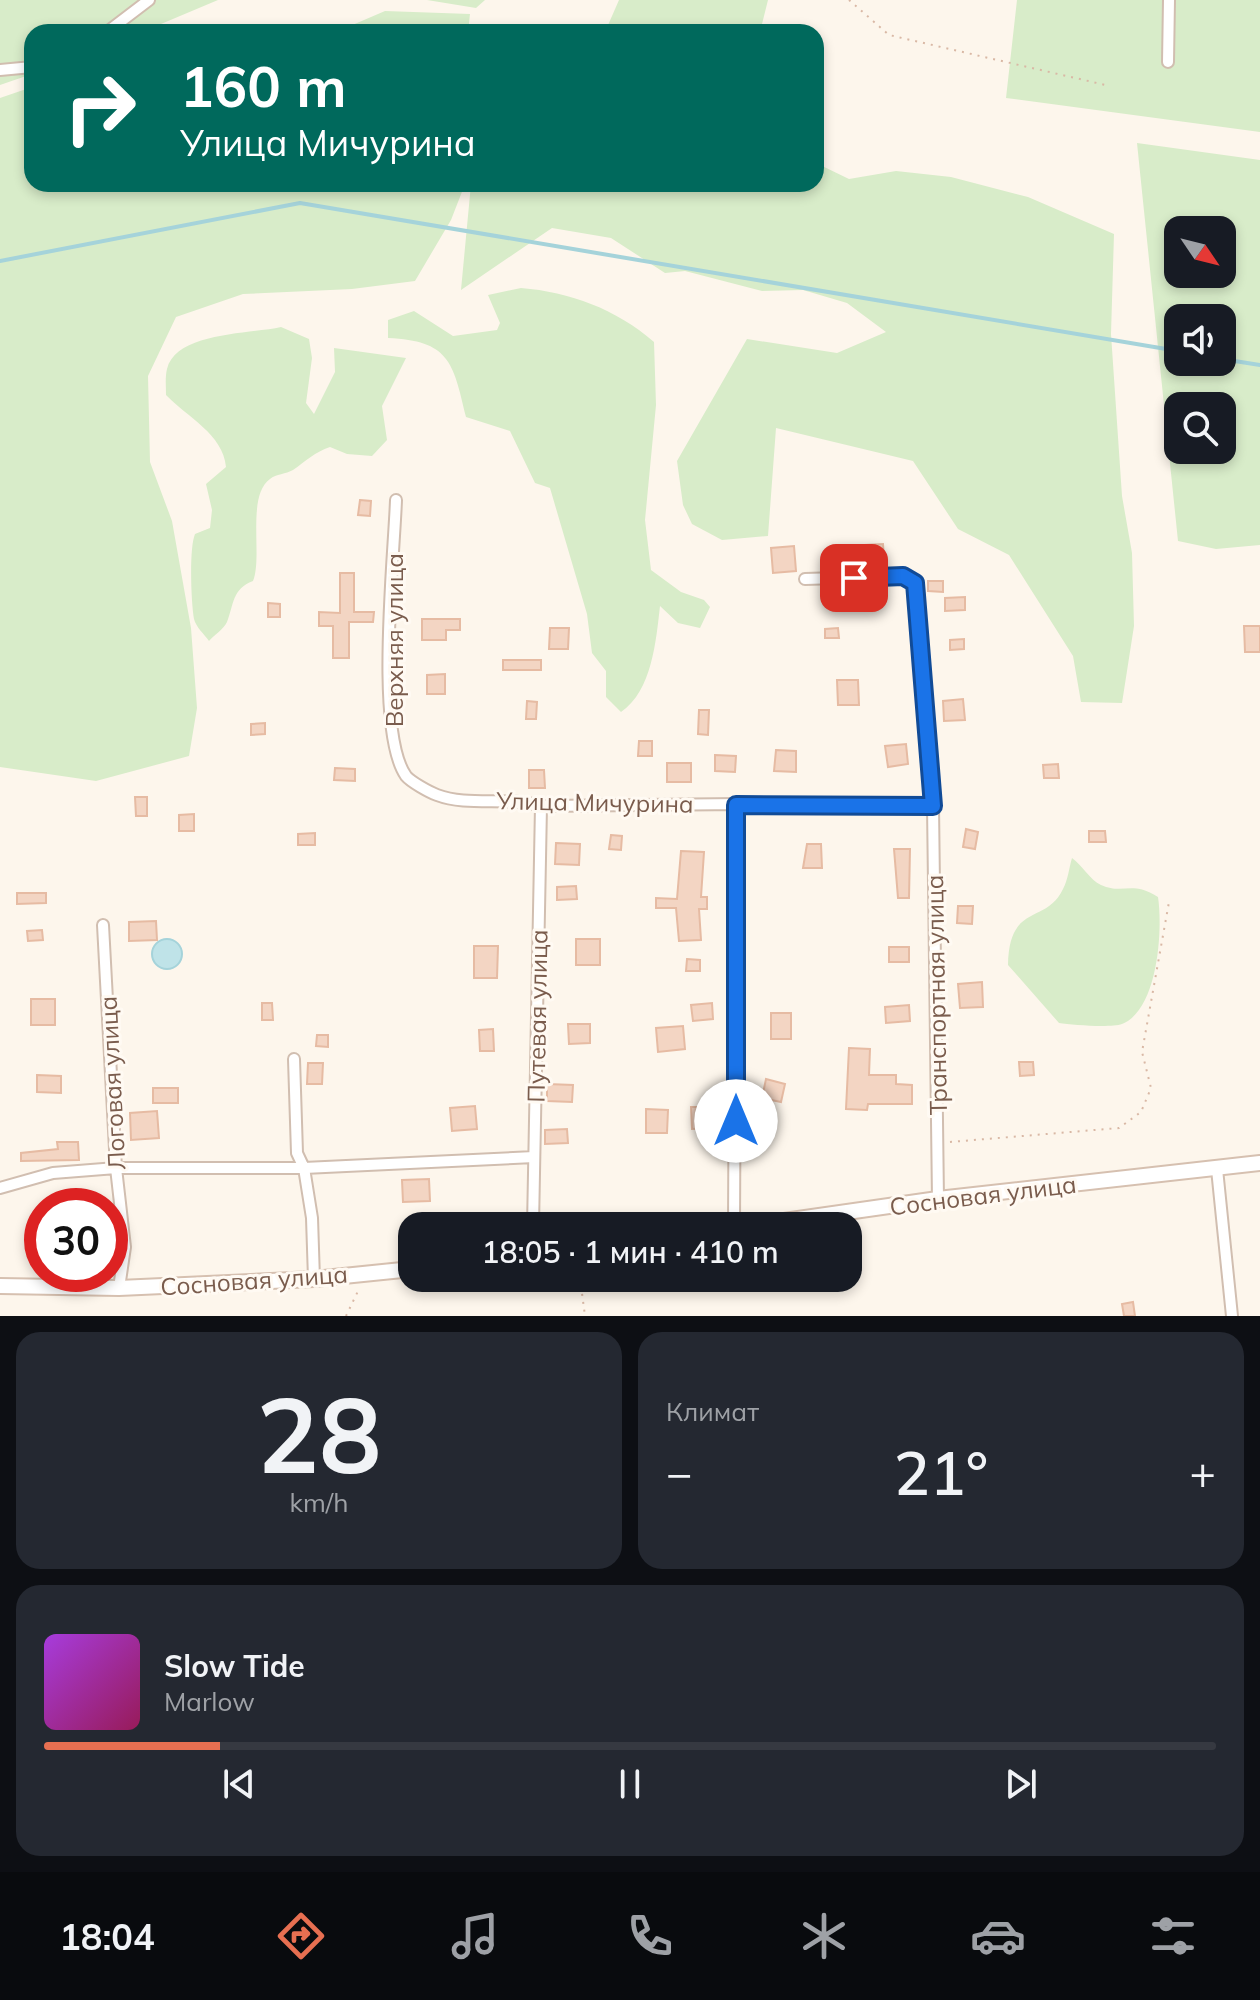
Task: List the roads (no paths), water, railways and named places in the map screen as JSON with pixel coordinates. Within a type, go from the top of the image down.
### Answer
[{"type":"street","points":[[118,24],[149,0]]},
{"type":"street","points":[[1168,62],[1169,0]]},
{"type":"street","points":[[0,70],[24,68]]},
{"type":"street","name":"Верхняя улица","points":[[396,500],[389,666],[393,738],[406,777]]},
{"type":"street","name":"Транспортная улица","points":[[805,579],[903,576],[915,583],[933,806],[938,1199]]},
{"type":"street","name":"Улица Мичурина","points":[[406,777],[438,796],[524,801],[541,806],[933,806]]},
{"type":"street","points":[[734,1212],[736,805]]},
{"type":"street","name":"Путевая улица","points":[[533,1212],[541,806]]},
{"type":"street","name":"Логовая улица","points":[[103,925],[118,1188]]},
{"type":"street","points":[[294,1059],[297,1153],[304,1168],[312,1218],[314,1279]]},
{"type":"street","points":[[0,1188],[53,1173],[116,1168],[304,1168],[534,1157]]},
{"type":"street","name":"Сосновая улица","points":[[847,1212],[1260,1163]]},
{"type":"street","points":[[1217,1169],[1232,1316]]},
{"type":"street","name":"Сосновая улица","points":[[128,1288],[314,1279],[398,1270]]},
{"type":"street","name":"Сосновая улица","points":[[0,1286],[24,1286]]},
{"type":"water","points":[[167,939],[178,943],[182,954],[178,965],[167,969],[156,965],[152,954],[156,943]]},
{"type":"waterway","points":[[0,261],[300,203],[1164,349]]},
{"type":"waterway","points":[[1236,361],[1260,365]]}]
